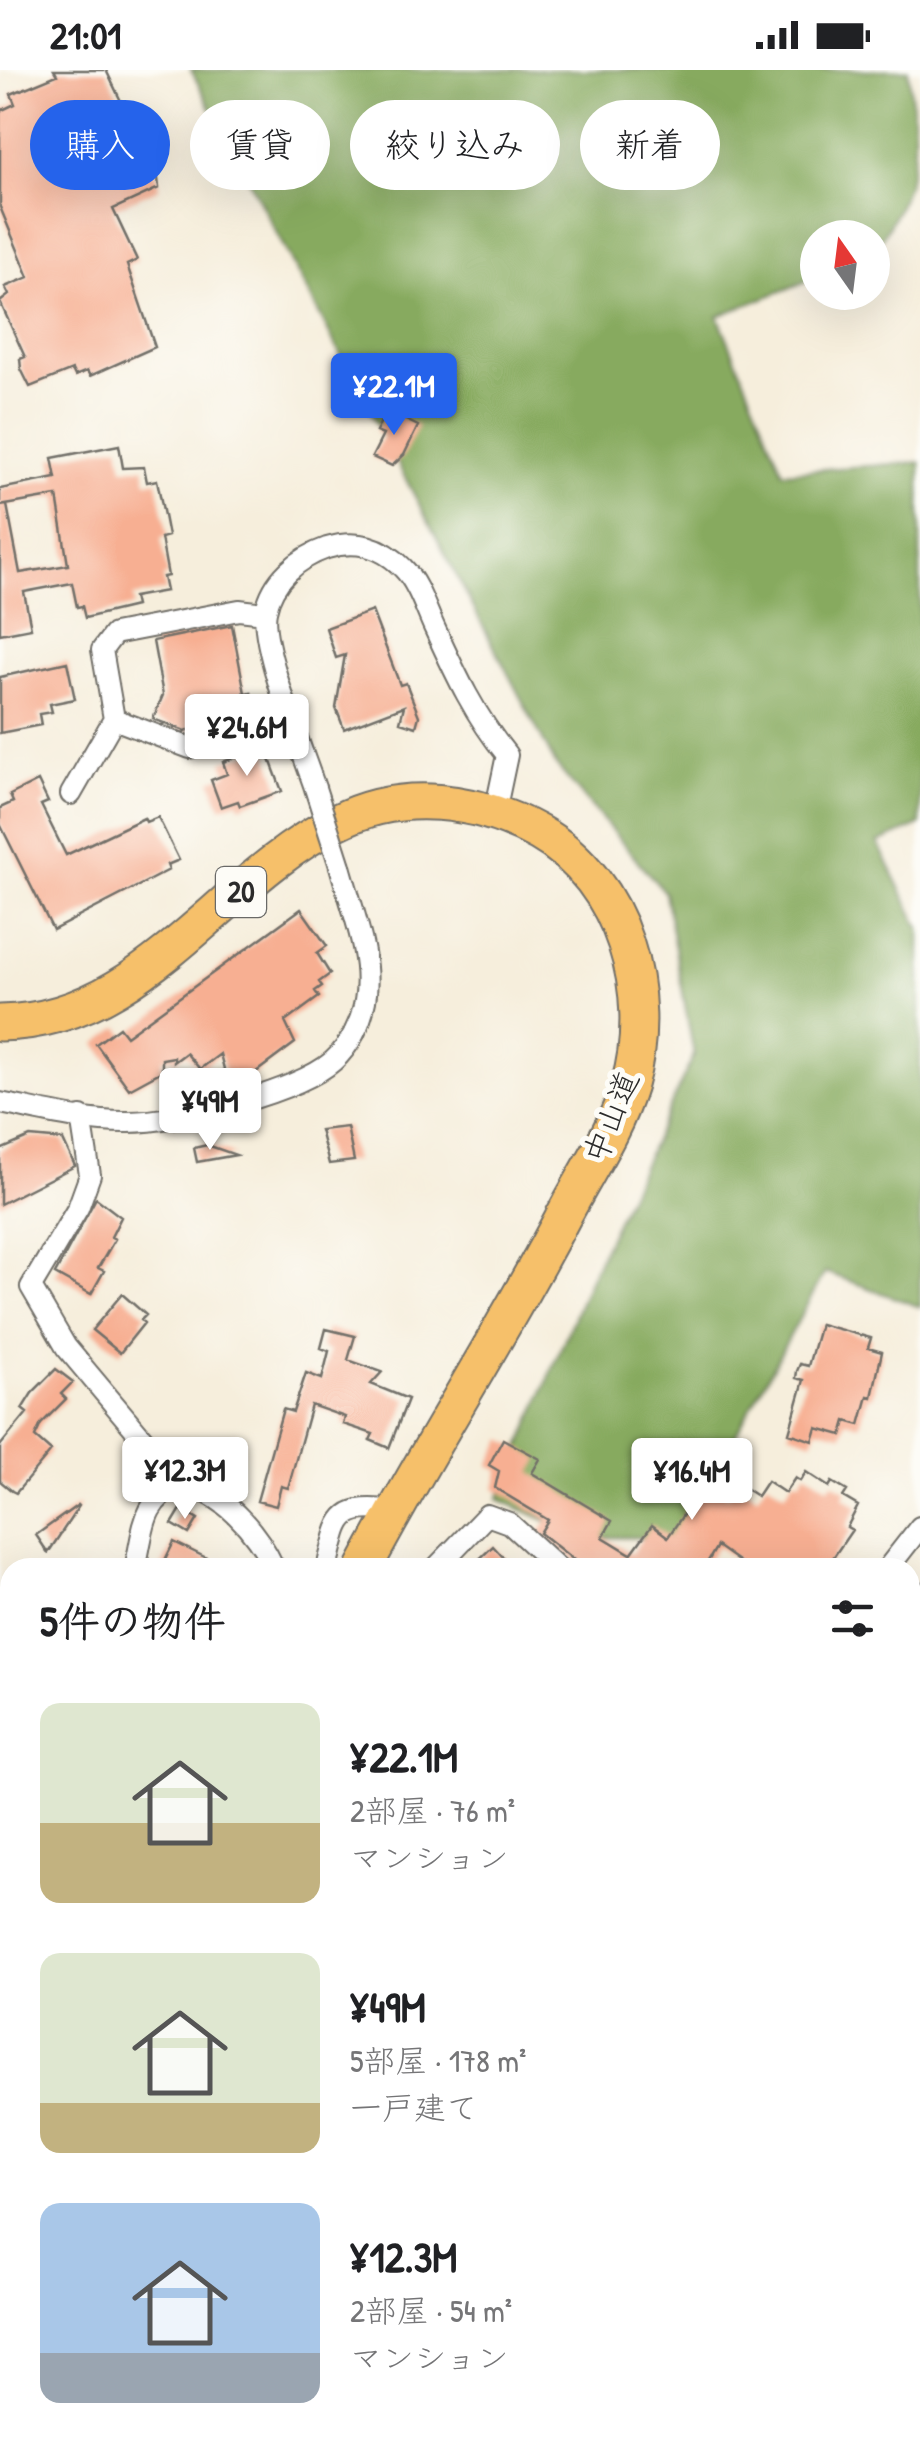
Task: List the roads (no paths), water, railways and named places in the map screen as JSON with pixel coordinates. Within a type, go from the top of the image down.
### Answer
[{"type":"highway","name":"中山道","points":[[0,1023],[51,1018],[110,994],[306,840],[354,814],[420,801],[495,812],[554,842],[606,900],[636,978],[639,1031],[629,1086],[606,1140],[476,1376],[369,1558]]},
{"type":"street","points":[[0,1103],[128,1122],[186,1116],[285,1086],[332,1062],[356,1031],[366,998],[365,958],[340,866],[268,642],[265,612],[278,583],[300,559],[357,543],[385,550],[407,572],[477,718],[507,755],[495,812]]},
{"type":"street","points":[[71,794],[114,719],[102,650],[114,634],[239,610],[265,612]]},
{"type":"street","points":[[114,719],[190,748],[292,714]]},
{"type":"street","points":[[81,1117],[90,1175],[78,1208],[31,1286],[66,1347],[180,1483]]},
{"type":"street","points":[[137,1558],[147,1510],[160,1493],[180,1483],[200,1487],[245,1522],[268,1558]]},
{"type":"street","points":[[329,1558],[335,1529],[348,1512],[363,1506],[394,1510]]},
{"type":"street","points":[[446,1558],[487,1515],[510,1523],[547,1558]]},
{"type":"street","points":[[896,1558],[920,1527]]}]
